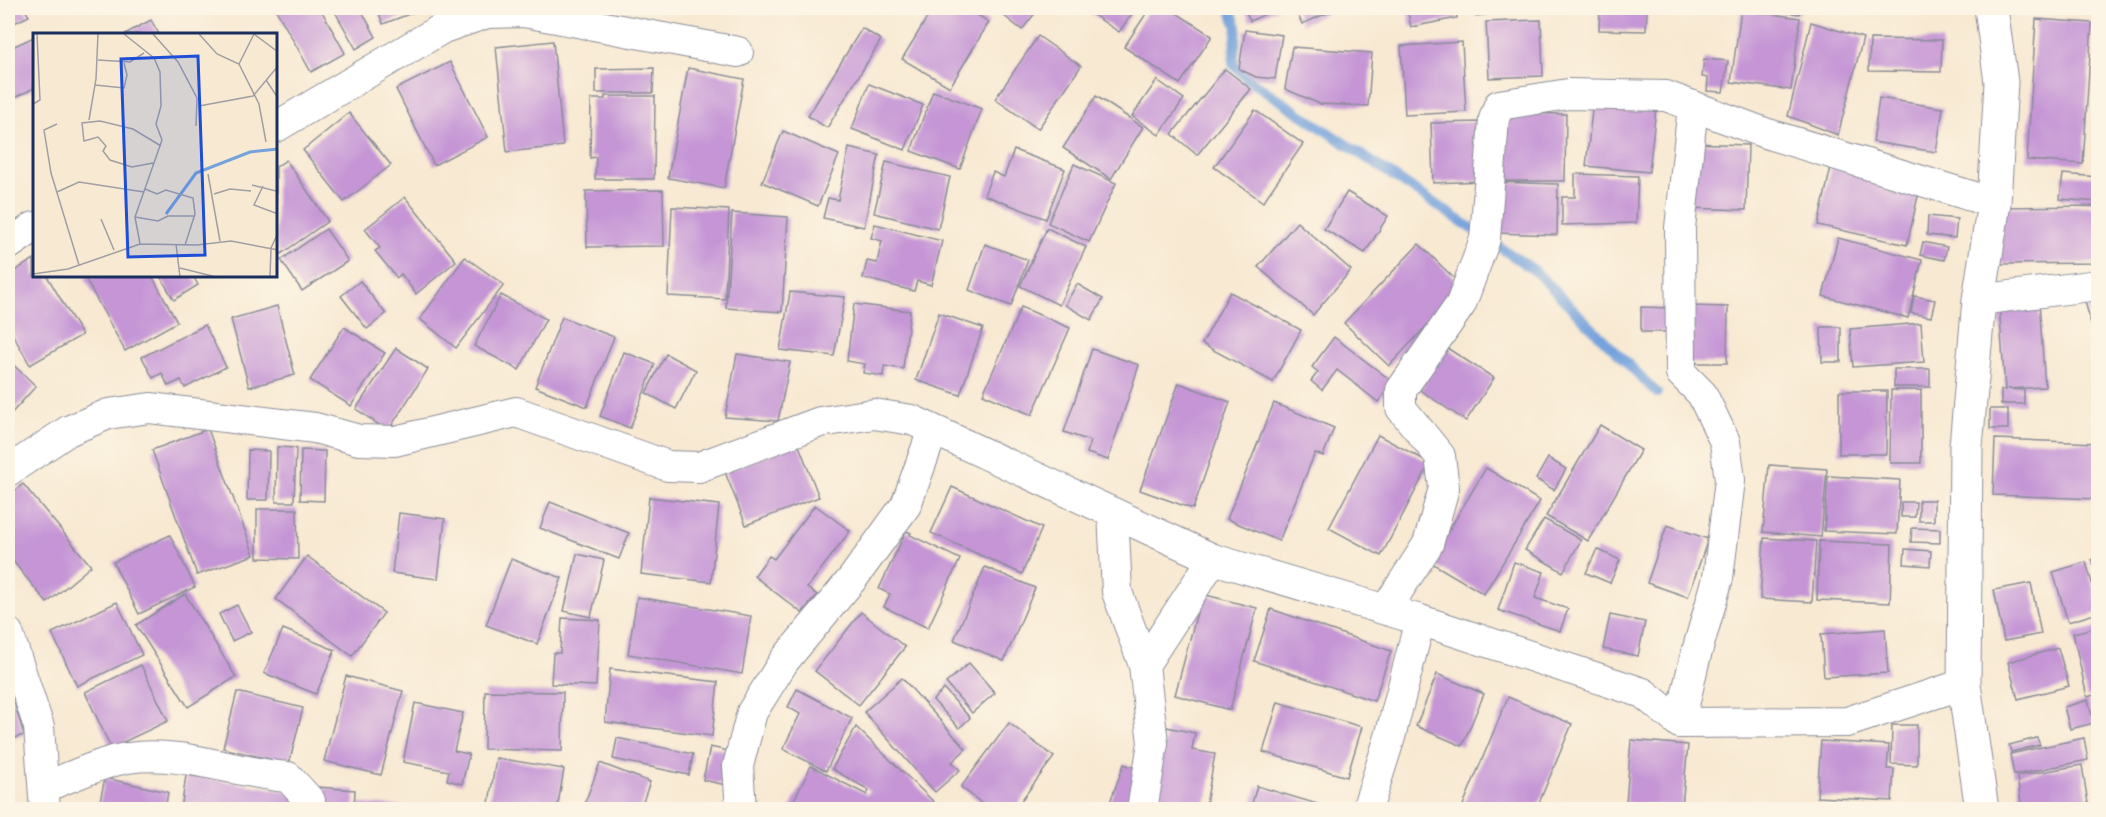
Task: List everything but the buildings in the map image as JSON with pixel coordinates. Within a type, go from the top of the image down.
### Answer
[{"type":"street","points":[[1982,810],[1964,684],[1966,446],[1979,300],[1994,203],[2001,82],[1991,8]]},
{"type":"street","points":[[278,127],[443,28],[487,13],[524,10],[738,52]]},
{"type":"street","points":[[1386,609],[1428,544],[1444,488],[1440,456],[1401,408],[1401,390],[1461,304],[1485,239],[1494,119],[1499,105],[1568,94],[1666,96],[1766,133],[1994,203]]},
{"type":"street","points":[[1680,723],[1694,662],[1718,578],[1730,480],[1725,442],[1702,394],[1681,373],[1680,228],[1693,106]]},
{"type":"street","points":[[8,245],[33,228]]},
{"type":"street","points":[[1979,300],[2098,285]]},
{"type":"street","points":[[8,471],[68,431],[108,414],[150,408],[315,428],[359,441],[395,441],[516,412],[668,466],[699,467],[820,422],[874,414],[912,420],[1213,559],[1386,609],[1643,693],[1680,723],[1847,722],[1964,684]]},
{"type":"street","points":[[741,810],[738,766],[752,712],[784,662],[853,578],[906,505],[933,430]]},
{"type":"street","points":[[1113,513],[1117,592],[1144,665],[1153,743],[1142,810]]},
{"type":"street","points":[[1144,665],[1213,559]]},
{"type":"street","points":[[1367,810],[1390,737],[1420,620]]},
{"type":"street","points":[[8,633],[39,726],[45,798],[126,758],[172,756],[259,775],[288,777],[310,801],[309,810]]},
{"type":"waterway","points":[[1230,8],[1237,27],[1233,64],[1248,79],[1534,270],[1657,393]]}]
